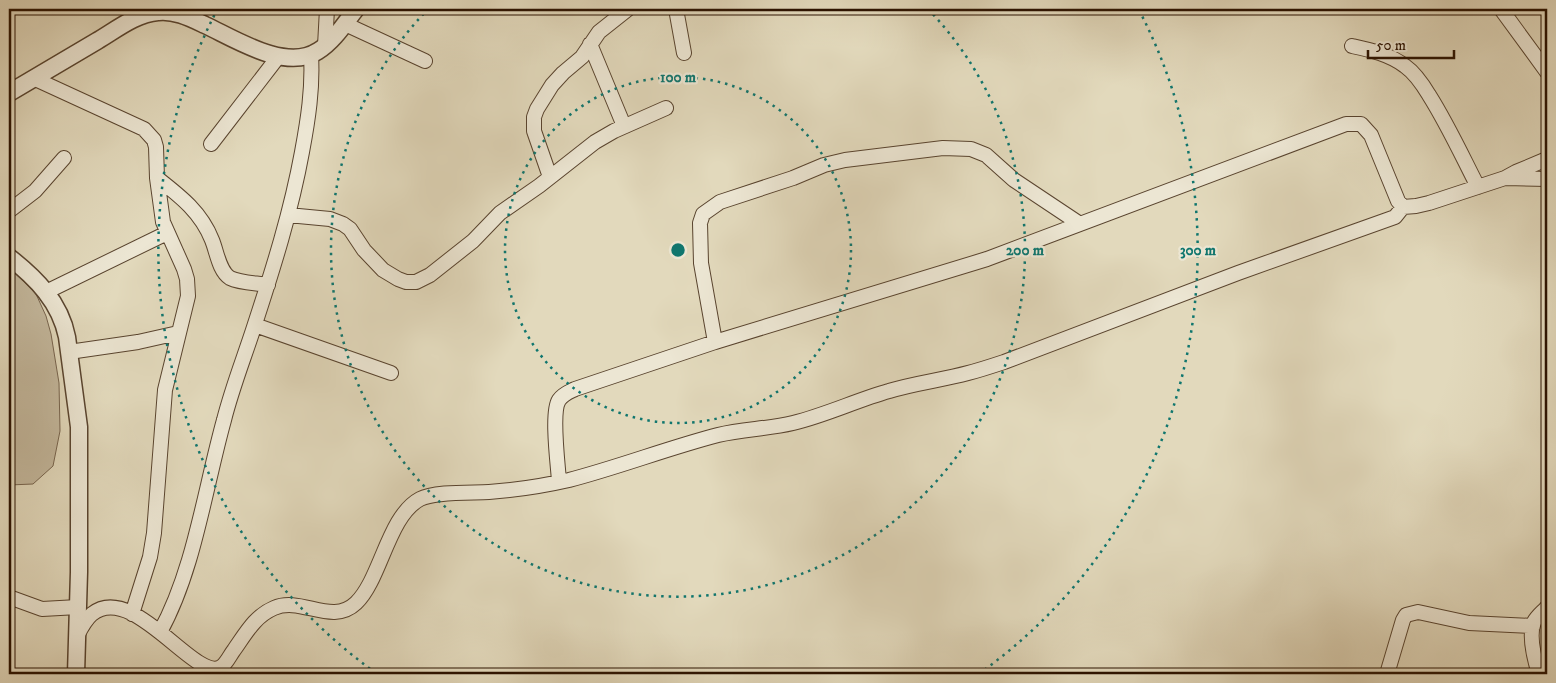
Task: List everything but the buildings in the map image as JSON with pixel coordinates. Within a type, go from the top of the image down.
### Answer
[{"type":"street","points":[[160,632],[180,590],[224,419],[268,285],[288,215],[296,184],[318,51],[327,9]]},
{"type":"street","points":[[9,94],[136,18],[158,12],[172,12],[184,16],[278,57],[297,58],[318,51],[345,24],[356,9]]},
{"type":"street","points":[[550,177],[534,131],[534,117],[537,109],[552,85],[582,57],[599,32],[628,9]]},
{"type":"street","points":[[676,9],[684,52]]},
{"type":"street","points":[[1501,9],[1547,72]]},
{"type":"street","points":[[345,24],[425,61]]},
{"type":"street","points":[[590,44],[624,126]]},
{"type":"street","points":[[1352,46],[1380,52],[1406,66],[1420,82],[1443,117],[1478,187]]},
{"type":"street","points":[[212,144],[278,57]]},
{"type":"street","points":[[33,78],[144,129],[150,134],[156,147],[157,178],[163,222],[187,279],[187,304],[178,333],[165,390],[154,533],[150,557],[132,614]]},
{"type":"street","points":[[288,215],[330,220],[343,224],[350,230],[364,250],[384,270],[398,279],[406,282],[416,282],[430,275],[473,241],[500,213],[595,142],[624,126],[666,108]]},
{"type":"street","points":[[559,482],[555,414],[557,404],[565,394],[715,342],[987,259],[1352,123],[1361,124],[1371,135],[1398,201],[1403,207]]},
{"type":"street","points":[[715,342],[701,263],[700,223],[703,214],[720,202],[793,178],[824,164],[943,148],[971,149],[986,155],[1014,180],[1080,224]]},
{"type":"street","points":[[9,211],[35,191],[64,158]]},
{"type":"street","points":[[77,637],[84,624],[95,612],[101,609],[116,609],[132,614],[152,626],[197,664],[217,669],[228,659],[254,622],[263,614],[276,607],[294,604],[325,612],[341,612],[357,602],[400,520],[412,505],[420,499],[430,496],[492,492],[559,482],[718,435],[794,423],[889,391],[967,373],[1004,362],[1395,217],[1403,207],[1416,206],[1505,178],[1547,159]]},
{"type":"street","points":[[157,178],[186,200],[199,216],[210,234],[225,274],[235,280],[268,285]]},
{"type":"street","points":[[1505,178],[1547,179]]},
{"type":"street","points":[[46,292],[167,232]]},
{"type":"street","points":[[9,257],[53,300],[64,324],[69,352],[79,427],[80,511],[76,674]]},
{"type":"street","points":[[254,325],[391,373]]},
{"type":"street","points":[[69,352],[138,342],[178,333]]},
{"type":"street","points":[[9,597],[42,609],[78,607]]},
{"type":"street","points":[[1539,674],[1534,653],[1533,626],[1537,618],[1547,607]]},
{"type":"street","points":[[1387,674],[1403,620],[1406,615],[1412,612],[1427,613],[1469,623],[1533,626]]},
{"type":"shaded area","points":[[9,267],[36,294],[46,316],[59,383],[60,431],[53,466],[33,484],[9,485]]}]
